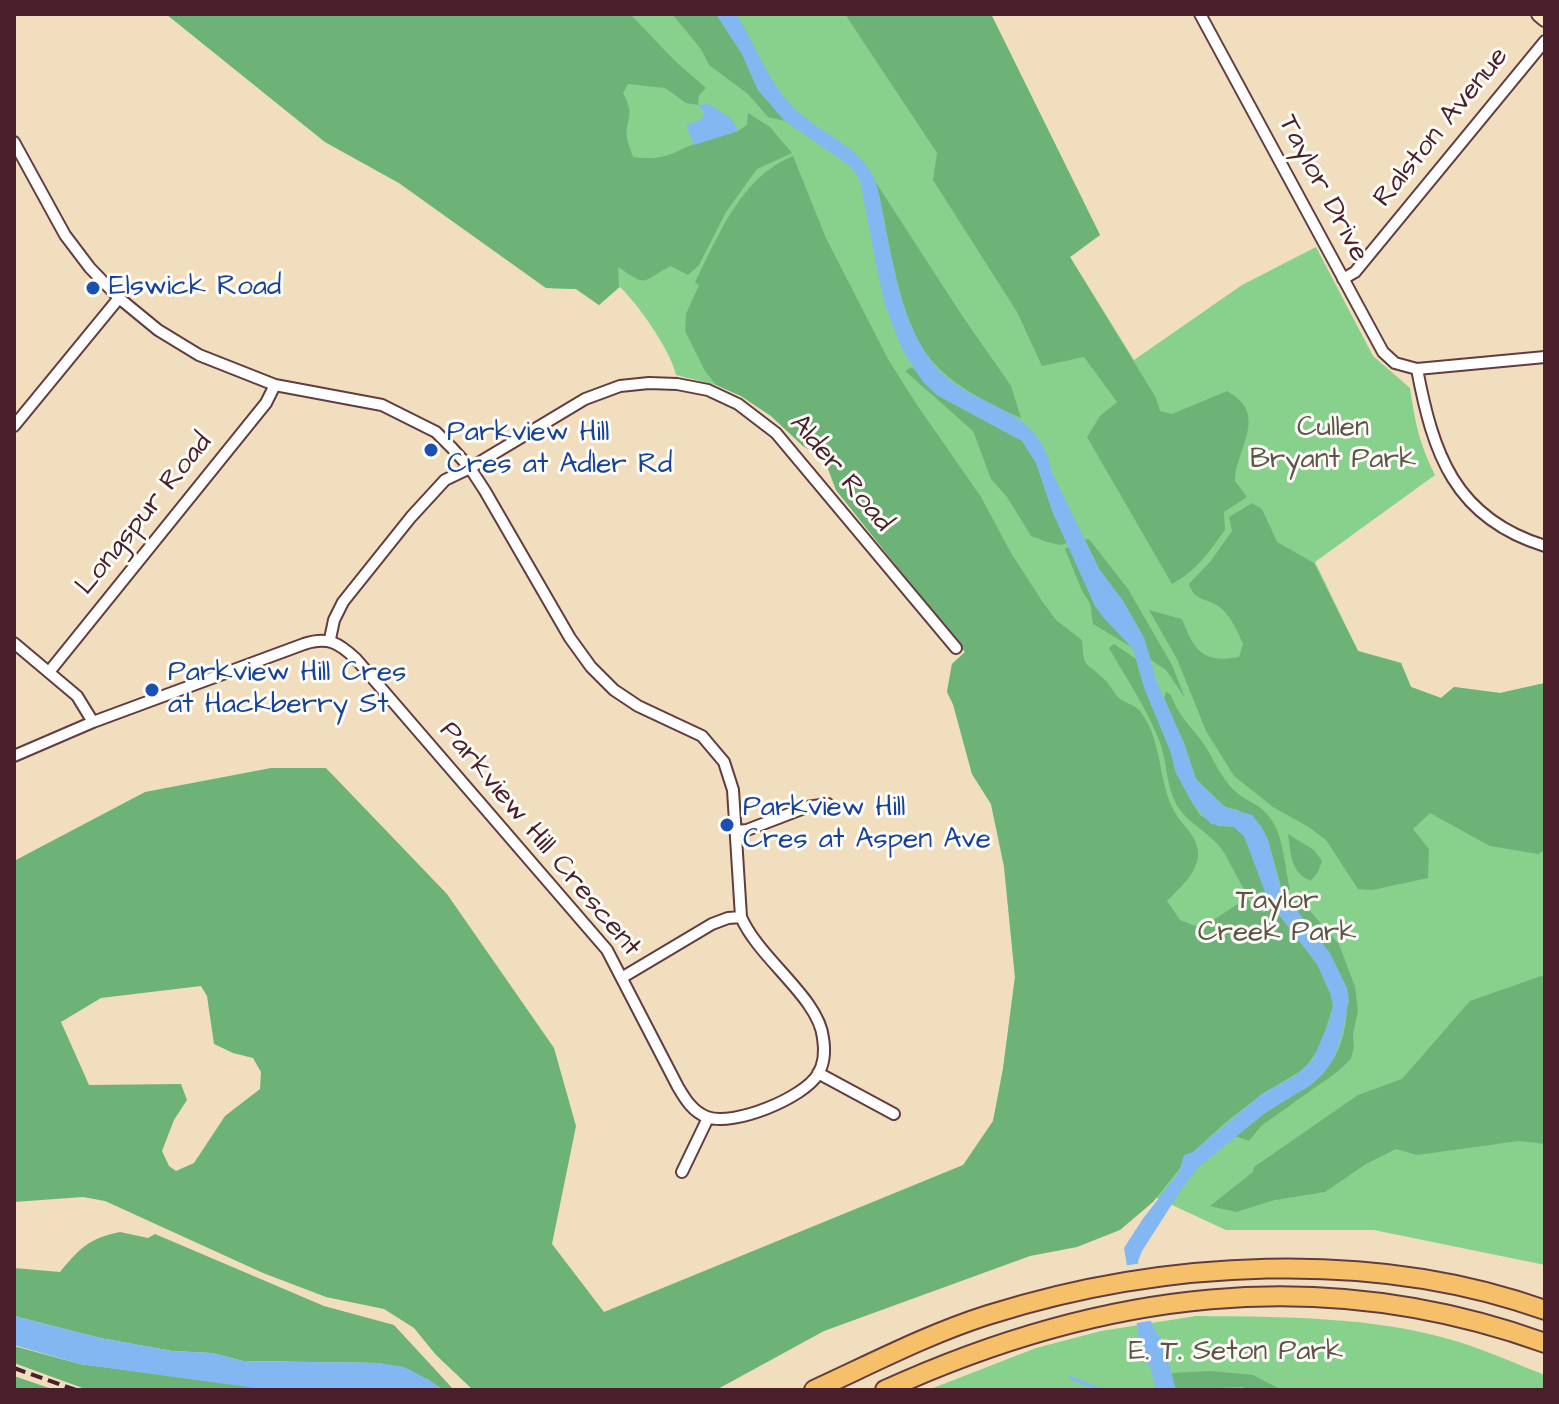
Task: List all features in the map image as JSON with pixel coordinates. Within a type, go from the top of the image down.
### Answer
[{"type":"highway","points":[[814,1390],[891,1354],[985,1316],[1098,1288],[1182,1275],[1271,1268],[1348,1270],[1424,1279],[1503,1295],[1545,1310]]},
{"type":"highway","points":[[885,1390],[966,1356],[1101,1314],[1245,1296],[1338,1298],[1401,1305],[1494,1325],[1544,1343]]},
{"type":"main road","points":[[1539,14],[1545,19]]},
{"type":"street","name":"Taylor Drive","points":[[1200,14],[1383,352],[1395,363],[1417,369]]},
{"type":"street","name":"Ralston Avenue","points":[[1343,279],[1355,272],[1545,41]]},
{"type":"street","points":[[14,143],[45,203],[90,268],[119,298],[158,330],[199,355],[275,385],[382,405],[436,432],[470,468],[570,638],[591,667],[630,701],[689,729],[716,751],[729,774],[741,917],[760,951],[817,1017],[824,1039],[822,1063],[811,1083],[783,1101],[733,1119],[708,1118],[682,1172]]},
{"type":"street","points":[[14,426],[119,298]]},
{"type":"street","points":[[1545,357],[1417,369],[1424,410],[1440,459],[1462,492],[1501,528],[1545,546]]},
{"type":"street","name":"Alder Road","points":[[330,639],[334,620],[343,602],[445,480],[585,399],[620,386],[649,383],[708,390],[738,404],[776,433],[956,648]]},
{"type":"street","name":"Longspur Road","points":[[49,672],[266,403],[275,385]]},
{"type":"street","points":[[14,756],[93,722],[304,644],[330,639]]},
{"type":"street","name":"Parkview Hill Crescent","points":[[330,639],[343,646],[376,682],[607,950],[685,1100],[708,1118]]},
{"type":"street","points":[[14,643],[77,696],[93,722]]},
{"type":"street","points":[[736,831],[747,830],[807,807],[828,804]]},
{"type":"street","points":[[623,977],[712,924],[741,917]]},
{"type":"street","points":[[818,1073],[894,1114]]},
{"type":"green space","name":"Taylor Creek Park","points":[[166,14],[991,14],[1100,235],[1070,257],[1134,360],[1242,285],[1316,247],[1373,356],[1410,388],[1418,431],[1435,475],[1315,562],[1358,651],[1401,663],[1411,687],[1441,698],[1454,687],[1500,693],[1545,683],[1545,1265],[1374,1230],[1226,1230],[993,1122],[1015,977],[1004,868],[991,804],[972,774],[947,692],[952,664],[965,652],[836,490],[824,458],[803,446],[771,416],[741,396],[716,385],[676,375],[653,328],[620,287],[599,305],[576,289],[546,288],[399,183],[325,142]]},
{"type":"green space","points":[[166,14],[630,14],[706,88],[699,95],[698,105],[686,103],[665,88],[628,84],[623,93],[629,107],[627,138],[633,157],[656,158],[732,133],[747,125],[748,113],[770,127],[792,153],[757,169],[726,212],[699,265],[688,275],[671,266],[649,279],[640,280],[618,267],[619,287],[599,305],[576,289],[546,288],[399,183],[325,142]]},
{"type":"green space","points":[[672,14],[716,14],[742,54],[758,90],[785,121],[768,117],[748,94],[709,65],[701,49]]},
{"type":"green space","points":[[845,14],[991,14],[1100,235],[1070,257],[1156,398],[1160,411],[1172,414],[1227,391],[1240,400],[1247,410],[1248,432],[1235,481],[1247,497],[1224,512],[1225,530],[1195,567],[1172,584],[1087,437],[1100,416],[1117,402],[1084,357],[1042,366],[1017,312],[933,180],[937,153]]},
{"type":"green space","points":[[793,156],[826,238],[888,359],[981,497],[1011,553],[1042,601],[1056,620],[1082,640],[1087,664],[1119,698],[1138,709],[1147,722],[1168,797],[1198,850],[1194,870],[1167,901],[1180,920],[1201,928],[1247,898],[1257,910],[1264,912],[1273,907],[1317,964],[1333,1006],[1320,1047],[1304,1069],[1262,1094],[1225,1123],[1193,1152],[1153,1202],[1120,1230],[1077,1247],[1030,1256],[824,1331],[716,1390],[473,1390],[436,1355],[414,1328],[384,1309],[326,1297],[263,1273],[105,1201],[83,1197],[14,1202],[14,861],[145,792],[271,768],[326,768],[447,894],[554,1048],[576,1126],[552,1244],[604,1312],[963,1165],[993,1121],[1015,977],[1004,865],[991,804],[972,774],[947,692],[952,664],[965,652],[836,490],[824,458],[803,446],[771,416],[741,396],[716,385],[705,371],[685,331],[686,314],[699,285],[695,282],[723,227],[745,192],[775,165]],"holes":[[[201,986],[207,996],[214,1044],[253,1058],[261,1072],[260,1089],[225,1116],[194,1163],[176,1171],[169,1166],[162,1151],[174,1120],[187,1100],[181,1084],[89,1085],[61,1022],[101,998]]]},
{"type":"green space","points":[[873,178],[1011,386],[1021,418],[963,388],[943,372],[916,336],[898,284]]},
{"type":"green space","points":[[912,367],[937,395],[1022,441],[1036,463],[1067,543],[1061,545],[1031,536],[1007,497],[991,479],[973,431],[905,371]]},
{"type":"green space","points":[[1252,503],[1262,509],[1277,542],[1314,563],[1358,651],[1401,663],[1411,687],[1441,698],[1454,687],[1500,693],[1545,683],[1545,850],[1538,854],[1490,846],[1430,813],[1413,829],[1429,849],[1428,878],[1372,890],[1358,889],[1326,840],[1273,807],[1234,776],[1206,731],[1177,659],[1149,610],[1182,619],[1191,639],[1208,656],[1239,657],[1243,644],[1229,617],[1219,606],[1195,594],[1189,584],[1210,562],[1232,531],[1229,517]]},
{"type":"green space","points":[[1089,539],[1128,589],[1172,665],[1185,698],[1166,670],[1151,660],[1144,638],[1123,601],[1099,569],[1085,540]]},
{"type":"green space","points":[[1069,547],[1095,606],[1133,648],[1093,624],[1090,603],[1065,549]]},
{"type":"green space","points":[[1114,644],[1136,659],[1176,773],[1200,815],[1218,826],[1234,827],[1244,836],[1271,904],[1267,907],[1252,900],[1220,847],[1176,804],[1159,740],[1109,648]]},
{"type":"green space","points":[[1166,692],[1171,695],[1179,712],[1230,786],[1272,820],[1280,839],[1290,889],[1283,894],[1261,826],[1238,810],[1225,807],[1196,779],[1164,698]]},
{"type":"green space","points":[[1288,834],[1314,850],[1322,861],[1311,881],[1295,868]]},
{"type":"green space","points":[[1293,892],[1339,944],[1355,987],[1358,1011],[1353,1034],[1354,1047],[1351,1059],[1337,1072],[1261,1126],[1249,1141],[1235,1136],[1321,1074],[1331,1063],[1344,1032],[1347,1010],[1286,898]]},
{"type":"green space","points":[[1545,976],[1545,1144],[1519,1141],[1417,1155],[1396,1149],[1366,1164],[1325,1192],[1275,1200],[1236,1212],[1210,1206],[1253,1172],[1254,1167],[1358,1095],[1402,1079],[1470,1001]]},
{"type":"green space","points":[[120,1232],[148,1238],[155,1234],[324,1306],[394,1325],[454,1390],[443,1390],[427,1379],[379,1363],[243,1361],[212,1353],[172,1351],[100,1338],[14,1316],[14,1268],[60,1272],[86,1246]]},
{"type":"green space","name":"E. T. Seton Park","points":[[1196,1316],[1329,1320],[1427,1333],[1545,1375],[1545,1390],[928,1390],[1036,1348],[1101,1331]]},
{"type":"green space","points":[[14,1346],[80,1364],[277,1390],[88,1390],[14,1363]]},
{"type":"green space","points":[[1211,1371],[1253,1375],[1282,1390],[1248,1390],[1242,1387],[1176,1390],[1171,1373]]},
{"type":"green space","points":[[14,1376],[55,1390],[14,1390]]},
{"type":"water","points":[[716,14],[736,14],[784,97],[803,116],[847,147],[867,166],[878,190],[901,297],[922,347],[947,378],[1033,431],[1099,569],[1123,601],[1144,638],[1158,685],[1196,779],[1225,807],[1252,815],[1261,826],[1268,840],[1281,890],[1330,953],[1347,988],[1349,1000],[1342,1034],[1333,1060],[1323,1074],[1311,1085],[1265,1113],[1199,1167],[1142,1251],[1138,1261],[1152,1325],[1163,1342],[1176,1390],[1156,1390],[1141,1350],[1124,1248],[1179,1172],[1184,1155],[1193,1152],[1262,1094],[1295,1076],[1313,1059],[1328,1024],[1333,1006],[1331,995],[1317,964],[1268,900],[1244,836],[1234,827],[1211,824],[1193,804],[1176,773],[1133,649],[1095,606],[1053,513],[1036,463],[1022,441],[937,395],[923,382],[902,349],[879,279],[860,180],[850,166],[785,121],[758,90],[742,54]]},
{"type":"water","points":[[708,104],[729,117],[739,131],[694,145],[686,125],[701,120],[704,113],[698,105]]},
{"type":"water","points":[[14,1316],[100,1338],[172,1351],[212,1353],[243,1361],[379,1363],[404,1367],[443,1390],[269,1390],[80,1364],[14,1345]]},
{"type":"pier","points":[[1143,1263],[1155,1320],[1131,1324],[1122,1266]]},
{"type":"waterway","points":[[1071,1378],[1101,1390]]},
{"type":"railway","points":[[14,1368],[76,1390]]},
{"type":"place","name":"Elswick Road","points":[[93,288]]},
{"type":"place","name":"Parkview Hill Cres at Adler Rd","points":[[431,450]]},
{"type":"place","name":"Parkview Hill Cres at Hackberry St","points":[[152,690]]},
{"type":"place","name":"Parkview Hill Cres at Aspen Ave","points":[[727,825]]},
{"type":"park label","name":"Cullen Bryant Park","points":[[1333,445]]}]
